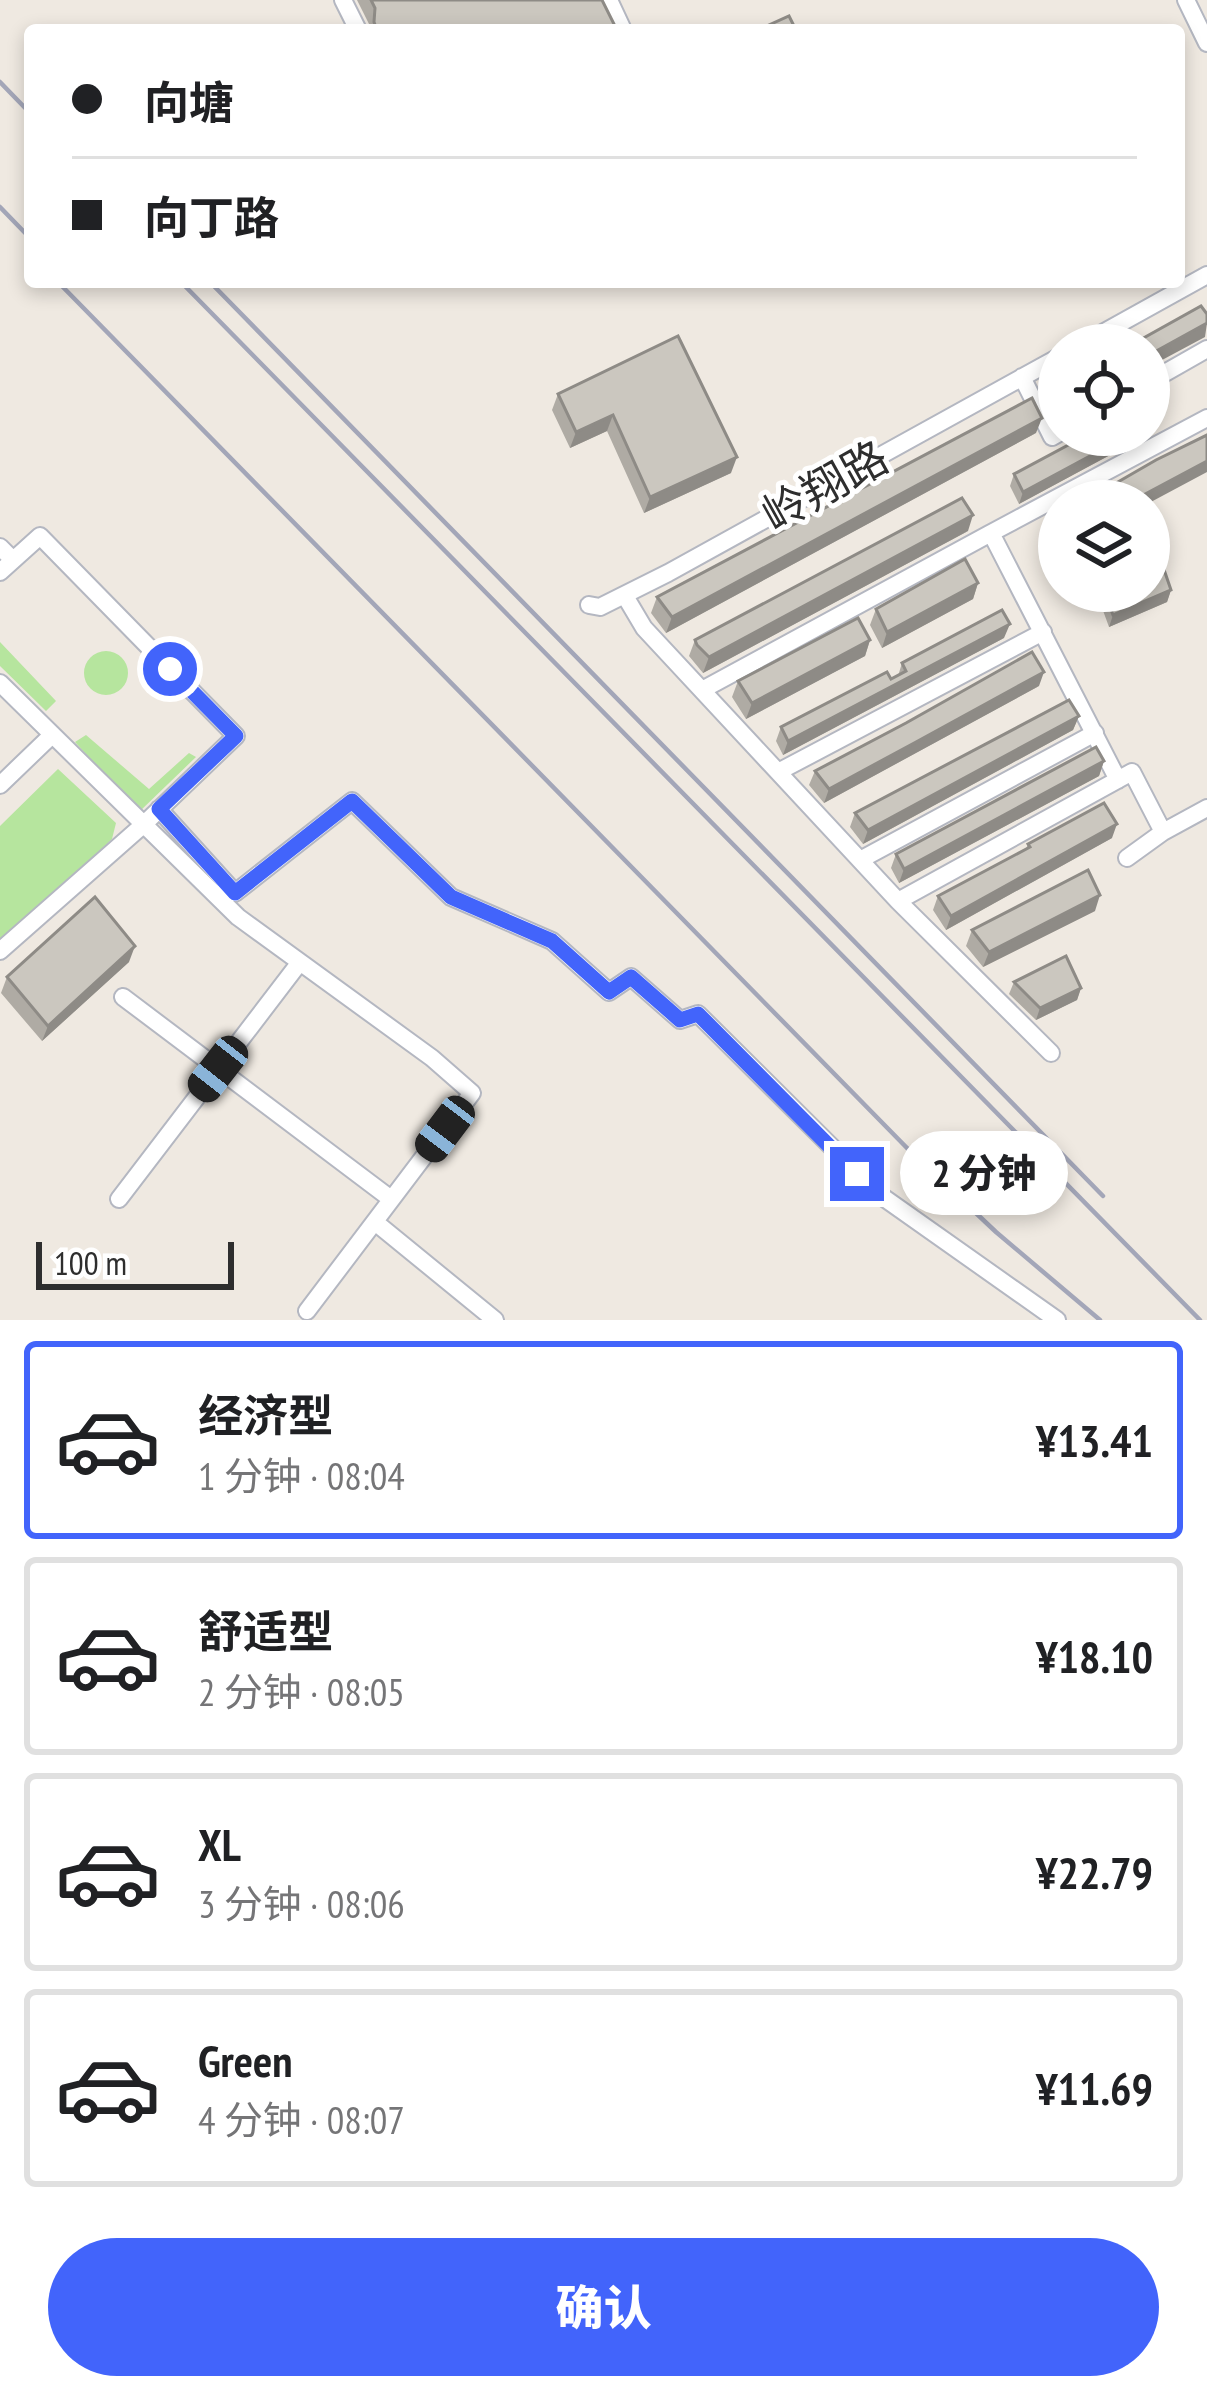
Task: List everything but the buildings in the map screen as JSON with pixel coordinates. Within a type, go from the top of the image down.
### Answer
[{"type":"street","points":[[1186,0],[1207,43]]},
{"type":"street","points":[[1123,324],[1204,283]]},
{"type":"street","points":[[1170,370],[1207,349]]},
{"type":"street","name":"岭翔路","points":[[589,605],[600,607],[625,596],[1038,368]]},
{"type":"street","points":[[1022,377],[1038,409]]},
{"type":"street","points":[[702,690],[1207,418]]},
{"type":"street","points":[[991,533],[1118,780]]},
{"type":"street","points":[[0,951],[143,826],[236,736],[40,536],[4,560]]},
{"type":"street","points":[[625,596],[644,628],[898,901],[1051,1053]]},
{"type":"street","points":[[778,772],[1043,632]]},
{"type":"street","points":[[0,683],[238,917],[432,1058],[472,1093],[307,1311]]},
{"type":"street","points":[[860,860],[1095,734]]},
{"type":"street","points":[[0,785],[52,735]]},
{"type":"street","points":[[898,901],[1132,772],[1163,832]]},
{"type":"street","points":[[159,809],[235,893],[352,801],[451,897],[552,941],[609,992],[631,977],[680,1020],[698,1014],[880,1195],[1058,1320]]},
{"type":"street","points":[[1127,859],[1207,808]]},
{"type":"street","points":[[119,1199],[300,962]]},
{"type":"street","points":[[123,997],[392,1199]]},
{"type":"street","points":[[375,1222],[495,1320]]},
{"type":"green space","points":[[0,642],[56,701],[46,711],[0,666]]},
{"type":"green space","points":[[106,651],[122,657],[128,673],[122,689],[106,695],[90,689],[84,673],[90,657]]},
{"type":"green space","points":[[86,735],[149,789],[189,753],[196,757],[139,812],[75,742]]},
{"type":"green space","points":[[58,769],[116,823],[112,839],[0,947],[0,826]]},
{"type":"railway","points":[[0,82],[24,107]]},
{"type":"railway","points":[[0,207],[24,232]]},
{"type":"railway","points":[[64,288],[907,1148],[1100,1320]]},
{"type":"railway","points":[[187,288],[1200,1320]]},
{"type":"railway","points":[[216,288],[1103,1196]]},
{"type":"route","points":[[170,669],[236,736],[159,809],[235,893],[352,801],[451,897],[552,941],[609,992],[631,977],[680,1020],[698,1014],[857,1174]]}]
